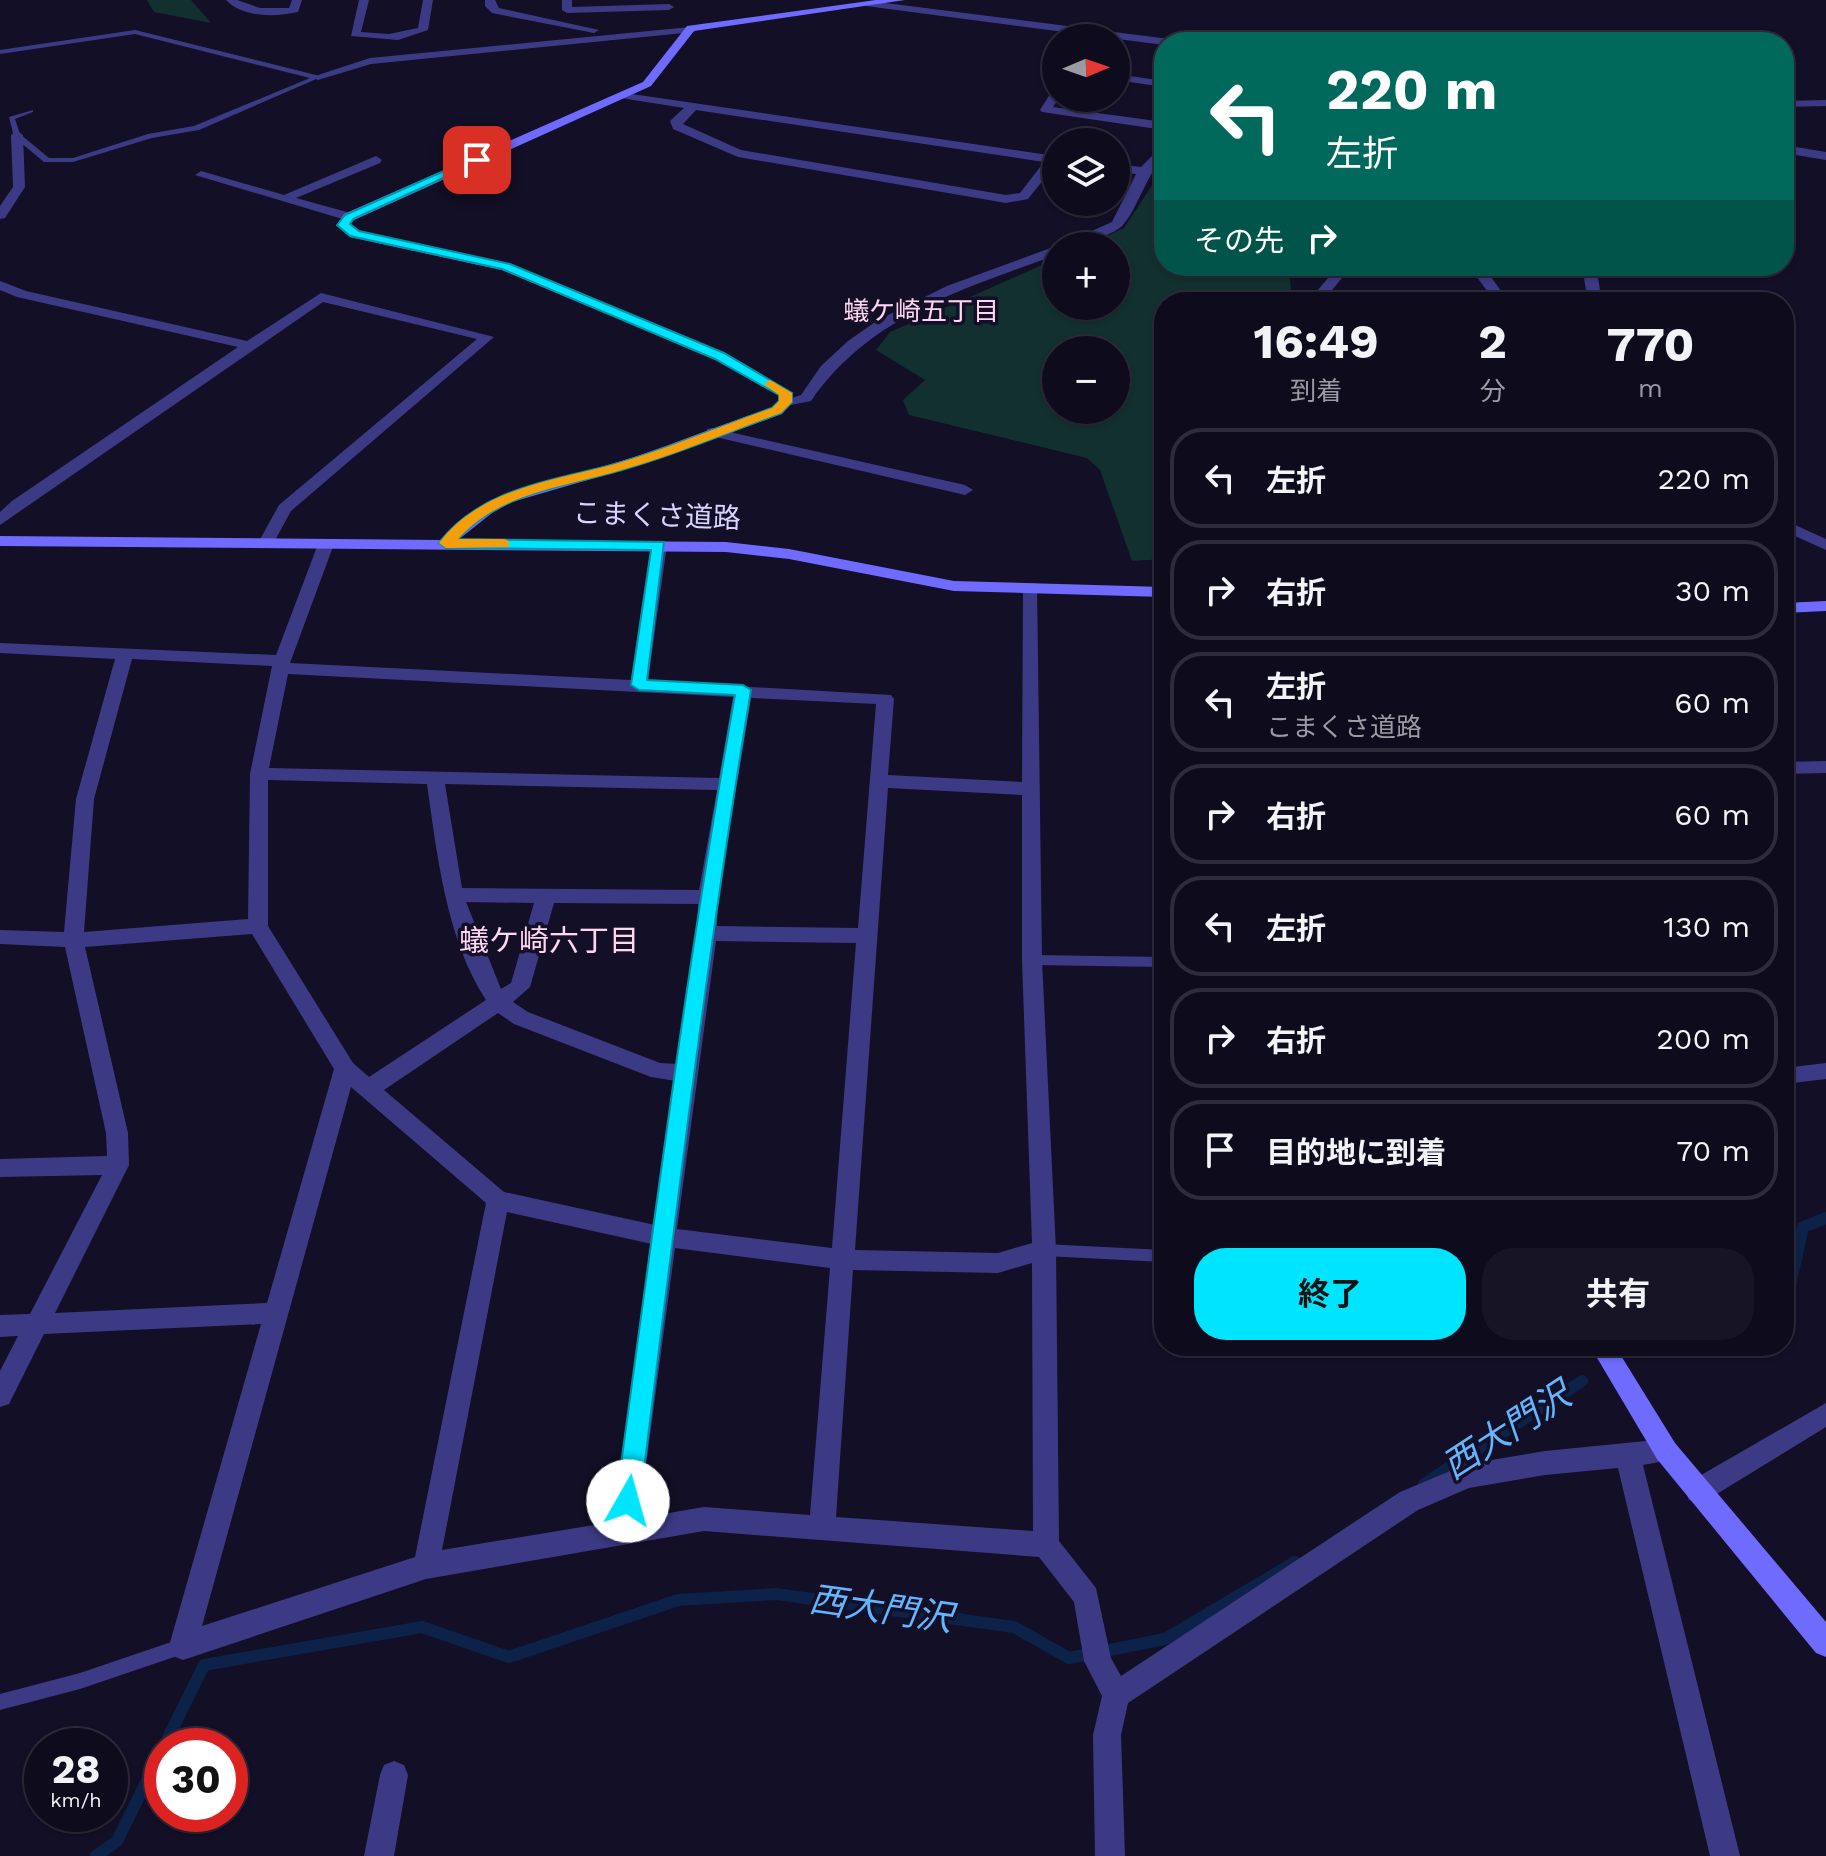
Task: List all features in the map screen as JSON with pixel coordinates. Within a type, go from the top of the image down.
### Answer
[{"type":"street","points":[[231,0],[239,6],[277,14],[294,10],[297,0]]},
{"type":"street","points":[[364,0],[355,34],[367,37],[411,35],[423,30],[428,0]]},
{"type":"street","points":[[490,0],[490,6],[496,11],[609,35]]},
{"type":"street","points":[[567,0],[567,10],[667,3],[686,29]]},
{"type":"street","points":[[318,77],[370,61],[441,57],[609,35],[686,29],[900,0]]},
{"type":"street","points":[[927,0],[935,12]]},
{"type":"street","points":[[870,4],[1042,28]]},
{"type":"street","points":[[686,29],[647,84],[349,217],[343,225],[355,234],[506,267],[719,356],[785,393],[786,402]]},
{"type":"street","points":[[1130,38],[1154,41]]},
{"type":"street","points":[[1130,79],[1154,83]]},
{"type":"street","points":[[625,96],[1042,158]]},
{"type":"street","points":[[1794,104],[1826,103]]},
{"type":"street","points":[[692,107],[676,121],[677,126],[738,153],[1006,199],[1024,196],[1042,174]]},
{"type":"street","points":[[1061,112],[1154,125]]},
{"type":"street","points":[[0,215],[19,187],[17,135]]},
{"type":"street","points":[[1794,151],[1826,156]]},
{"type":"street","points":[[286,198],[376,160]]},
{"type":"street","points":[[1098,232],[1117,224],[1144,171],[1154,160]]},
{"type":"street","points":[[1130,170],[1144,171]]},
{"type":"street","points":[[201,175],[349,217]]},
{"type":"street","points":[[446,543],[466,521],[534,486],[620,466],[777,411],[786,402],[806,398],[830,361],[890,317],[1042,256]]},
{"type":"street","points":[[1323,292],[1337,276]]},
{"type":"street","points":[[0,285],[22,294],[251,346]]},
{"type":"street","points":[[0,520],[18,504],[321,297],[487,337],[285,508],[266,543]]},
{"type":"street","points":[[712,432],[965,490]]},
{"type":"street","points":[[1794,530],[1826,545]]},
{"type":"street","name":"こまくさ道路","points":[[0,541],[659,545],[789,554],[954,586],[1154,592]]},
{"type":"street","points":[[326,544],[281,664],[259,774],[258,926],[345,1069],[498,1200],[664,1237],[844,1260],[998,1263],[1044,1250]]},
{"type":"street","points":[[639,685],[659,545]]},
{"type":"street","points":[[1031,588],[1032,960],[1044,1250],[1046,1545],[1087,1597],[1098,1661],[1116,1695],[1107,1735],[1110,1856]]},
{"type":"street","points":[[1794,608],[1826,606]]},
{"type":"street","points":[[0,648],[885,699],[822,1528]]},
{"type":"street","points":[[0,1396],[118,1165],[117,1133],[73,940],[85,799],[125,653]]},
{"type":"street","points":[[624,1530],[684,1073],[707,933],[708,897],[743,690]]},
{"type":"street","points":[[1794,768],[1826,767]]},
{"type":"street","points":[[259,774],[725,784]]},
{"type":"street","points":[[435,778],[453,895],[487,985],[499,1003],[521,1018],[659,1071],[684,1073]]},
{"type":"street","points":[[878,781],[1032,789]]},
{"type":"street","points":[[453,895],[708,897]]},
{"type":"street","points":[[367,1090],[520,987],[546,897]]},
{"type":"street","points":[[0,937],[73,940],[258,926]]},
{"type":"street","points":[[707,933],[867,936]]},
{"type":"street","points":[[183,1646],[345,1069]]},
{"type":"street","points":[[1794,1075],[1826,1071]]},
{"type":"street","points":[[0,1168],[118,1165]]},
{"type":"street","points":[[426,1566],[498,1200]]},
{"type":"street","points":[[0,1326],[275,1313]]},
{"type":"street","points":[[1608,1356],[1666,1451],[1826,1643]]},
{"type":"street","points":[[1698,1491],[1826,1414]]},
{"type":"street","points":[[1116,1695],[1409,1501],[1467,1476],[1545,1463],[1666,1451]]},
{"type":"street","points":[[1628,1455],[1725,1856]]},
{"type":"street","points":[[183,1646],[426,1566],[624,1530],[704,1519],[1046,1545]]},
{"type":"street","points":[[379,1856],[394,1775]]},
{"type":"lane","points":[[0,52],[135,32],[318,77]]},
{"type":"lane","points":[[31,111],[11,118],[17,135],[47,160],[73,160],[151,136],[196,128],[318,77]]},
{"type":"lane","points":[[1032,960],[1154,962]]},
{"type":"lane","points":[[1044,1250],[1154,1256]]},
{"type":"lane","points":[[0,1702],[80,1681],[183,1646]]},
{"type":"green space","points":[[147,0],[191,0],[211,23],[154,12]]},
{"type":"green space","points":[[1154,182],[1154,276],[1290,276],[1291,292],[1154,292],[1154,560],[1132,561],[1100,470],[1087,458],[909,415],[903,400],[925,380],[876,350],[890,332],[1042,265],[1042,320],[1130,320],[1130,232],[1115,232],[1124,228]]},
{"type":"waterway","name":"西大門沢","points":[[1794,1268],[1803,1227],[1826,1218]]},
{"type":"waterway","name":"西大門沢","points":[[1424,1484],[1582,1381]]},
{"type":"waterway","name":"西大門沢","points":[[173,1728],[204,1665],[422,1627],[509,1657],[678,1600],[776,1594],[1014,1627],[1069,1658],[1165,1639],[1295,1562]]},
{"type":"waterway","name":"西大門沢","points":[[96,1856],[117,1841],[144,1786]]},
{"type":"slow traffic","points":[[504,544],[446,543],[466,521],[534,486],[620,466],[777,411],[786,402],[785,393],[770,384]]},
{"type":"district","name":"蟻ケ崎五丁目","points":[[921,311]]},
{"type":"district","name":"蟻ケ崎六丁目","points":[[549,941]]},
{"type":"route","points":[[477,160],[349,217],[343,225],[355,234],[506,267],[719,356],[785,393],[786,402],[777,411],[620,466],[534,486],[466,521],[446,543],[659,545],[639,685],[743,690],[708,897],[707,933],[684,1073],[628,1501]]}]
